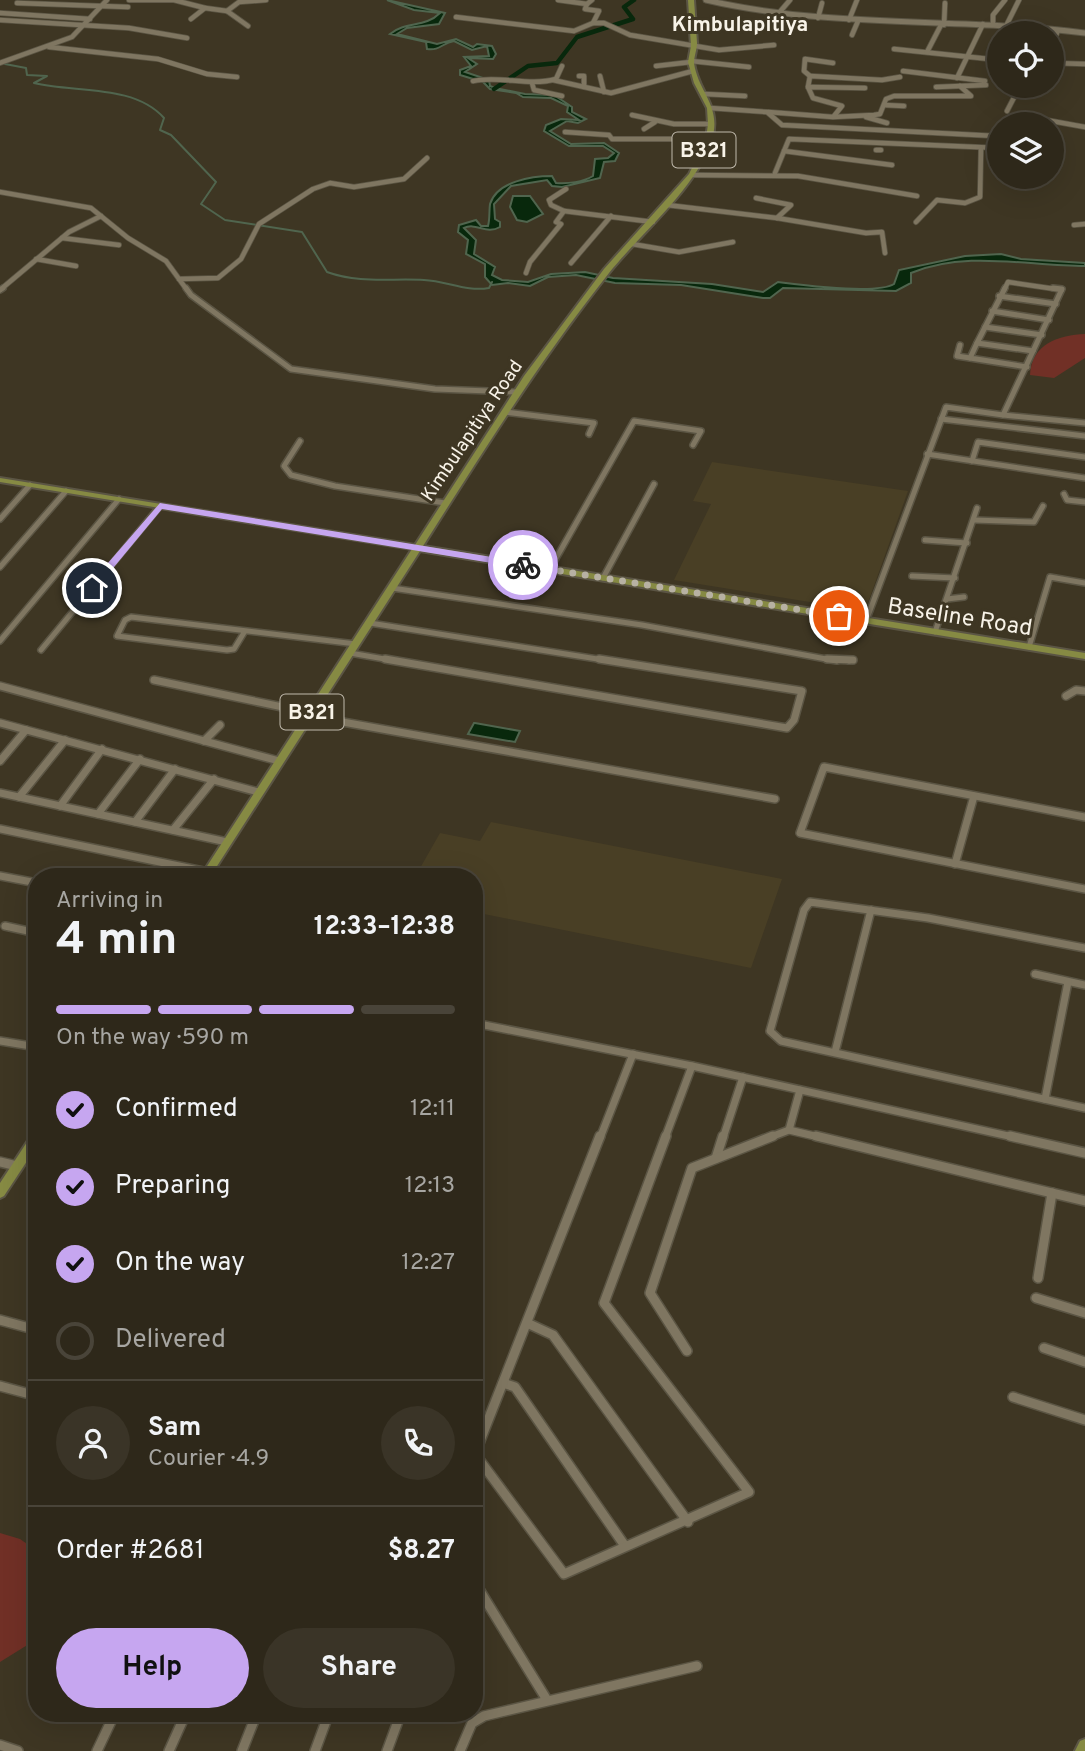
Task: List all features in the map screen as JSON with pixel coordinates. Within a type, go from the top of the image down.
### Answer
[{"type":"main road","name":"Kimbulapitiya Road","points":[[211,868],[518,392],[607,271],[692,175],[709,139],[710,108],[691,61],[694,46],[691,0]]},
{"type":"main road","name":"Baseline Road","points":[[0,480],[1085,656]]},
{"type":"main road","points":[[0,1193],[28,1150]]},
{"type":"main road","points":[[1083,1751],[1085,1745]]},
{"type":"street","points":[[0,63],[72,37],[107,0]]},
{"type":"street","points":[[129,0],[174,0],[227,11],[248,26]]},
{"type":"street","points":[[227,11],[239,2],[267,0]]},
{"type":"street","points":[[558,0],[587,5]]},
{"type":"street","points":[[592,0],[585,9],[599,11],[593,23]]},
{"type":"street","points":[[706,0],[778,14],[818,18],[942,25],[987,24]]},
{"type":"street","points":[[778,14],[790,0]]},
{"type":"street","points":[[849,20],[857,0]]},
{"type":"street","points":[[993,21],[993,15],[1005,0]]},
{"type":"street","points":[[1008,21],[1019,0]]},
{"type":"street","points":[[17,3],[128,7]]},
{"type":"street","points":[[818,18],[822,3]]},
{"type":"street","points":[[927,52],[942,25],[945,3]]},
{"type":"street","points":[[191,19],[202,14],[205,8]]},
{"type":"street","points":[[0,13],[90,19]]},
{"type":"street","points":[[456,17],[574,31],[593,23],[611,24],[630,35],[719,50],[774,45]]},
{"type":"street","points":[[0,20],[129,28],[187,38]]},
{"type":"street","points":[[852,35],[858,21]]},
{"type":"street","points":[[957,78],[983,24]]},
{"type":"street","points":[[1064,31],[1085,33]]},
{"type":"street","points":[[49,47],[158,59],[207,74],[237,77]]},
{"type":"street","points":[[894,49],[987,59]]},
{"type":"street","points":[[705,61],[719,50]]},
{"type":"street","points":[[834,63],[805,60],[804,71],[810,76],[882,80],[900,77]]},
{"type":"street","points":[[656,66],[705,61],[749,67]]},
{"type":"street","points":[[1064,64],[1085,64]]},
{"type":"street","points":[[553,80],[562,66]]},
{"type":"street","points":[[473,81],[484,78],[532,83],[553,80],[611,93],[693,71]]},
{"type":"street","points":[[903,71],[986,83],[936,87]]},
{"type":"street","points":[[579,76],[584,76],[583,88]]},
{"type":"street","points":[[600,76],[604,92]]},
{"type":"street","points":[[810,76],[808,88],[813,98],[842,106],[833,117]]},
{"type":"street","points":[[532,83],[534,90],[562,96]]},
{"type":"street","points":[[710,108],[833,117],[865,116],[880,114],[886,99],[905,94],[971,96],[960,86]]},
{"type":"street","points":[[808,88],[865,88]]},
{"type":"street","points":[[704,94],[745,96]]},
{"type":"street","points":[[1007,111],[1014,98]]},
{"type":"street","points":[[884,105],[904,106]]},
{"type":"street","points":[[767,112],[782,125],[789,139],[775,173]]},
{"type":"street","points":[[632,115],[656,122],[710,124]]},
{"type":"street","points":[[865,116],[887,123]]},
{"type":"street","points":[[644,129],[656,122]]},
{"type":"street","points":[[1064,123],[1085,127]]},
{"type":"street","points":[[782,125],[987,136]]},
{"type":"street","points":[[565,132],[609,135],[612,139],[709,139]]},
{"type":"street","points":[[789,139],[881,149],[987,149]]},
{"type":"street","points":[[916,222],[937,200],[965,203],[976,201],[980,197],[981,149]]},
{"type":"street","points":[[785,151],[892,164]]},
{"type":"street","points":[[180,279],[218,278],[241,259],[254,230],[260,224],[313,189],[330,183],[354,187],[404,179],[427,158]]},
{"type":"street","points":[[692,175],[727,177],[775,173],[917,196]]},
{"type":"street","points":[[566,189],[559,191],[549,200],[551,205],[564,211],[653,222]]},
{"type":"street","points":[[0,192],[91,208],[128,238],[166,261],[191,295],[291,369],[435,389],[518,392]]},
{"type":"street","points":[[756,198],[791,205],[777,218]]},
{"type":"street","points":[[667,205],[777,218],[866,233],[882,232],[885,253]]},
{"type":"street","points":[[526,273],[530,262],[561,224],[556,222],[557,216],[564,211]]},
{"type":"street","points":[[0,290],[62,238],[102,216]]},
{"type":"street","points":[[571,263],[611,216]]},
{"type":"street","points":[[1074,225],[1085,224]]},
{"type":"street","points":[[62,238],[119,245]]},
{"type":"street","points":[[707,238],[708,248]]},
{"type":"street","points":[[632,244],[679,253],[685,248],[708,248],[733,242]]},
{"type":"street","points":[[36,259],[76,266]]},
{"type":"street","points":[[970,358],[1008,282],[1062,289],[1003,415]]},
{"type":"street","points":[[999,296],[1056,304]]},
{"type":"street","points":[[992,311],[1049,320]]},
{"type":"street","points":[[985,327],[1042,335]]},
{"type":"street","points":[[977,343],[1034,351]]},
{"type":"street","points":[[960,345],[957,356],[1027,366]]},
{"type":"street","points":[[866,621],[946,407],[1085,423]]},
{"type":"street","points":[[506,412],[594,423],[589,434]]},
{"type":"street","points":[[941,419],[1085,436]]},
{"type":"street","points":[[550,569],[635,421],[701,431],[693,446]]},
{"type":"street","points":[[300,441],[285,466],[291,475],[335,486],[445,503]]},
{"type":"street","points":[[972,461],[978,442],[1085,457]]},
{"type":"street","points":[[927,454],[1085,478]]},
{"type":"street","points":[[603,578],[654,484]]},
{"type":"street","points":[[0,519],[30,485]]},
{"type":"street","points":[[0,567],[66,491]]},
{"type":"street","points":[[1064,494],[1067,500],[1085,502]]},
{"type":"street","points":[[0,641],[119,499]]},
{"type":"street","points":[[41,650],[160,506]]},
{"type":"street","points":[[974,520],[1034,522],[1044,506]]},
{"type":"street","points":[[935,632],[977,508]]},
{"type":"street","points":[[925,540],[967,543]]},
{"type":"street","points":[[912,576],[955,578]]},
{"type":"street","points":[[1029,647],[1050,578],[1085,583]]},
{"type":"street","points":[[392,588],[642,625],[844,662],[853,660]]},
{"type":"street","points":[[947,599],[964,597]]},
{"type":"street","points":[[245,631],[234,649],[227,650],[117,636],[125,620],[131,617],[245,631],[786,728],[794,720],[802,691],[370,623]]},
{"type":"street","points":[[154,680],[310,714],[775,799]]},
{"type":"street","points":[[0,687],[279,761]]},
{"type":"street","points":[[1066,696],[1076,690],[1085,691]]},
{"type":"street","points":[[0,723],[258,792]]},
{"type":"street","points":[[204,741],[220,724]]},
{"type":"street","points":[[0,761],[26,730]]},
{"type":"street","points":[[19,797],[65,740]]},
{"type":"street","points":[[60,806],[102,749]]},
{"type":"street","points":[[98,814],[140,760]]},
{"type":"street","points":[[1085,817],[824,767],[800,833],[1085,889]]},
{"type":"street","points":[[135,822],[175,769]]},
{"type":"street","points":[[173,831],[214,779]]},
{"type":"street","points":[[0,793],[227,842]]},
{"type":"street","points":[[955,864],[974,796]]},
{"type":"street","points":[[0,830],[179,868]]},
{"type":"street","points":[[0,876],[28,881]]},
{"type":"street","points":[[1085,948],[814,901],[807,904],[770,1031],[780,1041],[1085,1108]]},
{"type":"street","points":[[835,1052],[872,910]]},
{"type":"street","points":[[5,926],[28,931]]},
{"type":"street","points":[[1035,974],[1085,985]]},
{"type":"street","points":[[1045,1099],[1068,982]]},
{"type":"street","points":[[483,1025],[692,1066],[1085,1153]]},
{"type":"street","points":[[0,1041],[28,1046]]},
{"type":"street","points":[[483,1434],[633,1054]]},
{"type":"street","points":[[483,1466],[564,1574],[749,1492],[604,1303],[692,1066]]},
{"type":"street","points":[[716,1158],[743,1077]]},
{"type":"street","points":[[789,1130],[800,1090]]},
{"type":"street","points":[[687,1351],[650,1293],[692,1168],[789,1130],[1085,1201]]},
{"type":"street","points":[[0,1162],[17,1166]]},
{"type":"street","points":[[1038,1278],[1052,1192]]},
{"type":"street","points":[[1036,1298],[1085,1314]]},
{"type":"street","points":[[0,1320],[28,1328]]},
{"type":"street","points":[[527,1322],[553,1335],[688,1521]]},
{"type":"street","points":[[1044,1348],[1085,1362]]},
{"type":"street","points":[[503,1383],[515,1387],[625,1546]]},
{"type":"street","points":[[0,1386],[28,1394]]},
{"type":"street","points":[[1013,1397],[1085,1420]]},
{"type":"street","points":[[483,1596],[547,1700]]},
{"type":"street","points":[[483,1717],[697,1666]]},
{"type":"street","points":[[97,1751],[111,1722]]},
{"type":"street","points":[[169,1751],[182,1722]]},
{"type":"street","points":[[242,1751],[253,1722]]},
{"type":"street","points":[[315,1751],[326,1722]]},
{"type":"street","points":[[387,1751],[398,1722]]},
{"type":"street","points":[[460,1751],[474,1722]]},
{"type":"street","points":[[0,1745],[18,1751]]},
{"type":"shaded area","points":[[387,0],[445,13],[439,24],[407,28],[397,34],[437,44],[456,39],[473,47],[477,44],[492,46],[496,54],[493,59],[468,58],[477,64],[465,72],[489,80],[490,86],[495,88],[525,94],[554,95],[572,107],[572,112],[586,119],[578,123],[567,121],[550,131],[571,144],[604,143],[619,153],[615,161],[604,162],[600,178],[562,187],[552,186],[547,180],[511,186],[494,204],[495,219],[500,222],[500,227],[490,230],[473,226],[464,228],[476,240],[474,254],[495,267],[492,275],[502,280],[528,282],[551,274],[585,272],[613,278],[712,284],[763,292],[778,282],[838,288],[885,287],[894,284],[899,270],[965,256],[1001,254],[1021,259],[1085,263],[1085,266],[997,261],[953,262],[911,273],[911,283],[896,291],[783,288],[770,298],[681,285],[615,283],[576,275],[548,277],[530,286],[508,283],[492,285],[485,277],[485,264],[466,254],[468,240],[458,232],[459,225],[476,220],[481,226],[488,226],[490,204],[494,196],[516,181],[544,176],[552,176],[556,183],[585,180],[593,176],[595,159],[608,158],[614,153],[603,146],[569,146],[544,131],[546,125],[561,119],[579,120],[567,112],[568,106],[551,98],[523,97],[516,93],[490,89],[483,82],[460,75],[460,70],[471,66],[464,57],[489,56],[487,46],[472,50],[454,41],[435,49],[427,49],[426,42],[390,34],[402,27],[428,21],[440,13],[414,10]]},
{"type":"shaded area","points":[[513,196],[530,196],[543,214],[527,222],[517,220],[510,207]]},
{"type":"shaded area","points":[[1085,334],[1085,358],[1054,378],[1030,375],[1035,356],[1048,343],[1066,336]]},
{"type":"shaded area","points":[[712,462],[908,491],[865,611],[674,580],[711,504],[693,501]]},
{"type":"shaded area","points":[[474,723],[520,731],[515,742],[468,734]]},
{"type":"shaded area","points":[[491,822],[782,879],[751,968],[483,914],[483,868],[420,868],[440,833],[480,841]]},
{"type":"shaded area","points":[[0,1533],[20,1539],[28,1545],[28,1645],[0,1662]]},
{"type":"waterway","points":[[494,89],[528,66],[557,63],[577,37],[633,19],[624,7],[634,0]]},
{"type":"waterway","points":[[5,64],[26,68],[27,75],[47,76],[34,83],[120,95],[151,107],[164,118],[160,130],[171,135],[216,182],[201,204],[225,220],[302,232],[327,272],[351,278],[424,280],[472,289],[489,288],[492,282]]},
{"type":"way so far","points":[[523,565],[839,616]]},
{"type":"district","name":"Kimbulapitiya","points":[[740,24]]},
{"type":"route","points":[[92,588],[160,506],[523,565]]}]
